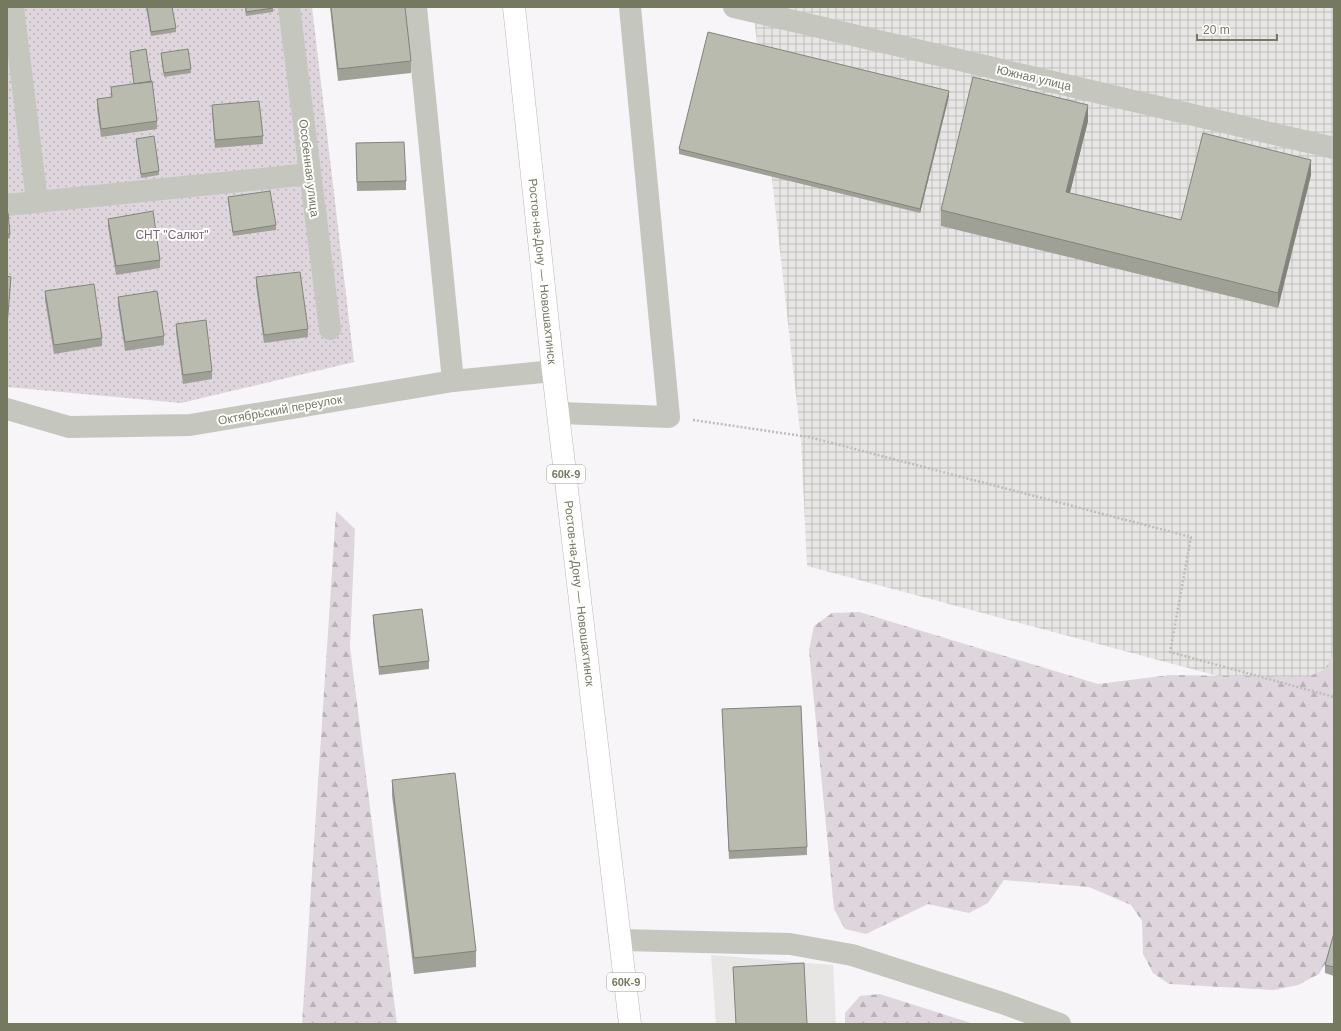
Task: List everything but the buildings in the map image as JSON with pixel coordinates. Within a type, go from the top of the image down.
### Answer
[{"type":"main road","name":"Ростов-на-Дону — Новошахтинск","points":[[514,7],[553,371],[621,940]]},
{"type":"main road","name":"60К-9","points":[[621,940],[630,1024]]},
{"type":"street","points":[[13,7],[37,201]]},
{"type":"street","name":"Особенная улица","points":[[289,7],[330,329]]},
{"type":"street","points":[[416,7],[453,381]]},
{"type":"street","points":[[559,413],[669,417],[630,7]]},
{"type":"street","name":"Южная улица","points":[[734,7],[1334,148]]},
{"type":"street","points":[[7,205],[310,174]]},
{"type":"street","name":"Октябрьский переулок","points":[[7,409],[69,427],[190,425],[453,381],[553,371]]},
{"type":"street","points":[[621,940],[790,944],[852,955],[1002,1003],[1060,1024]]},
{"type":"path","points":[[669,417],[809,437],[1191,537],[1170,652],[1334,697]]},
{"type":"shaded area","points":[[753,7],[1334,7],[1334,707],[807,566],[801,440]]},
{"type":"shaded area","points":[[711,955],[833,965],[836,1024],[716,1024]]},
{"type":"green space","name":"СНТ \"Салют\"","points":[[7,7],[312,7],[354,362],[181,403],[7,387]]},
{"type":"green space","points":[[336,511],[355,529],[350,647],[397,1024],[302,1024]]},
{"type":"green space","points":[[859,612],[1098,684],[1170,675],[1308,677],[1325,669],[1334,652],[1334,948],[1319,974],[1298,985],[1274,990],[1169,984],[1153,973],[1143,954],[1142,921],[1131,905],[1089,887],[1004,880],[988,903],[969,913],[928,904],[866,934],[845,929],[834,909],[809,650],[814,626],[832,613]]},
{"type":"green space","points":[[880,994],[974,1024],[845,1024],[845,1013],[860,996]]}]
